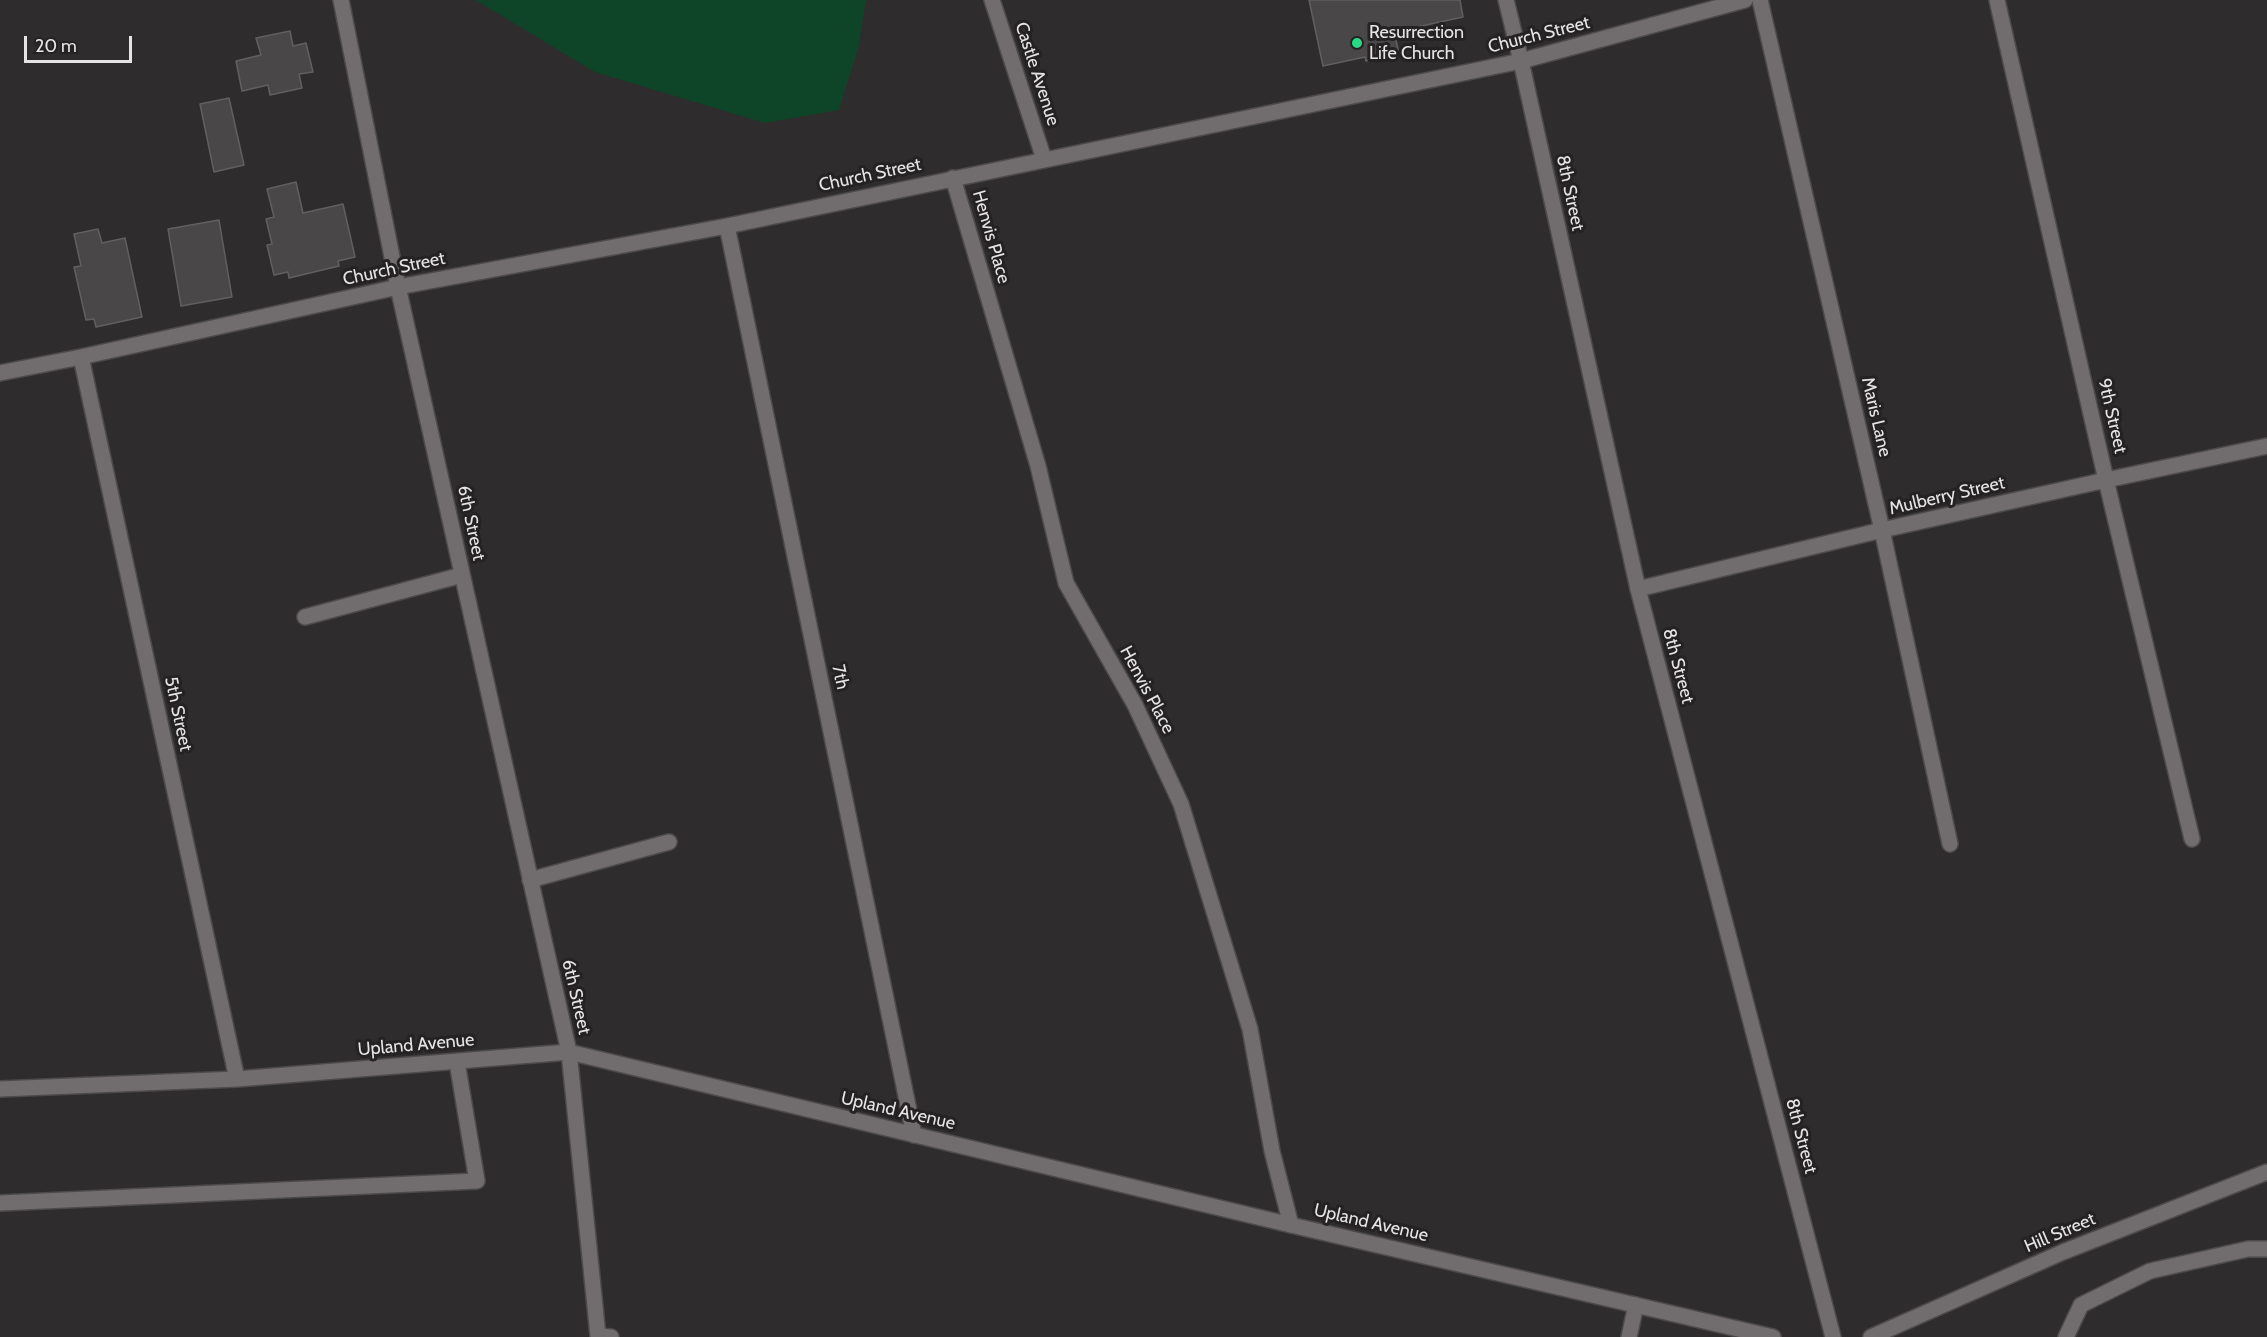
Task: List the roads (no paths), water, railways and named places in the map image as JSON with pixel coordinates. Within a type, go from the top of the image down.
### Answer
[{"type":"street","name":"6th Street","points":[[341,0],[399,287],[569,1053],[598,1336],[611,1337]]},
{"type":"street","name":"Castle Avenue","points":[[992,0],[1044,159]]},
{"type":"street","name":"8th Street","points":[[1506,0],[1638,589],[1833,1337]]},
{"type":"street","name":"Church Street","points":[[0,373],[399,287],[727,226],[1521,61],[1745,0]]},
{"type":"street","name":"Maris Lane","points":[[1760,0],[1882,530],[1950,843]]},
{"type":"street","name":"9th Street","points":[[1997,0],[2106,480],[2192,839]]},
{"type":"street","name":"Henvis Place","points":[[953,178],[1038,466],[1066,583],[1135,705],[1181,804],[1250,1029],[1272,1151],[1291,1225]]},
{"type":"street","name":"7th","points":[[727,226],[914,1135]]},
{"type":"street","name":"5th Street","points":[[81,357],[237,1079]]},
{"type":"street","name":"Mulberry Street","points":[[1638,589],[1882,530],[2267,446]]},
{"type":"street","points":[[304,617],[462,575]]},
{"type":"street","points":[[530,880],[669,842]]},
{"type":"street","name":"Upland Avenue","points":[[0,1089],[237,1079],[569,1053],[1773,1337]]},
{"type":"street","points":[[0,1203],[477,1181],[457,1062]]},
{"type":"street","name":"Hill Street","points":[[1871,1337],[2063,1252],[2267,1172]]},
{"type":"street","points":[[2066,1337],[2081,1305],[2150,1271],[2247,1249],[2267,1249]]},
{"type":"street","points":[[1629,1337],[1636,1305]]},
{"type":"place","name":"Resurrection Life Church","points":[[1357,43]]}]
